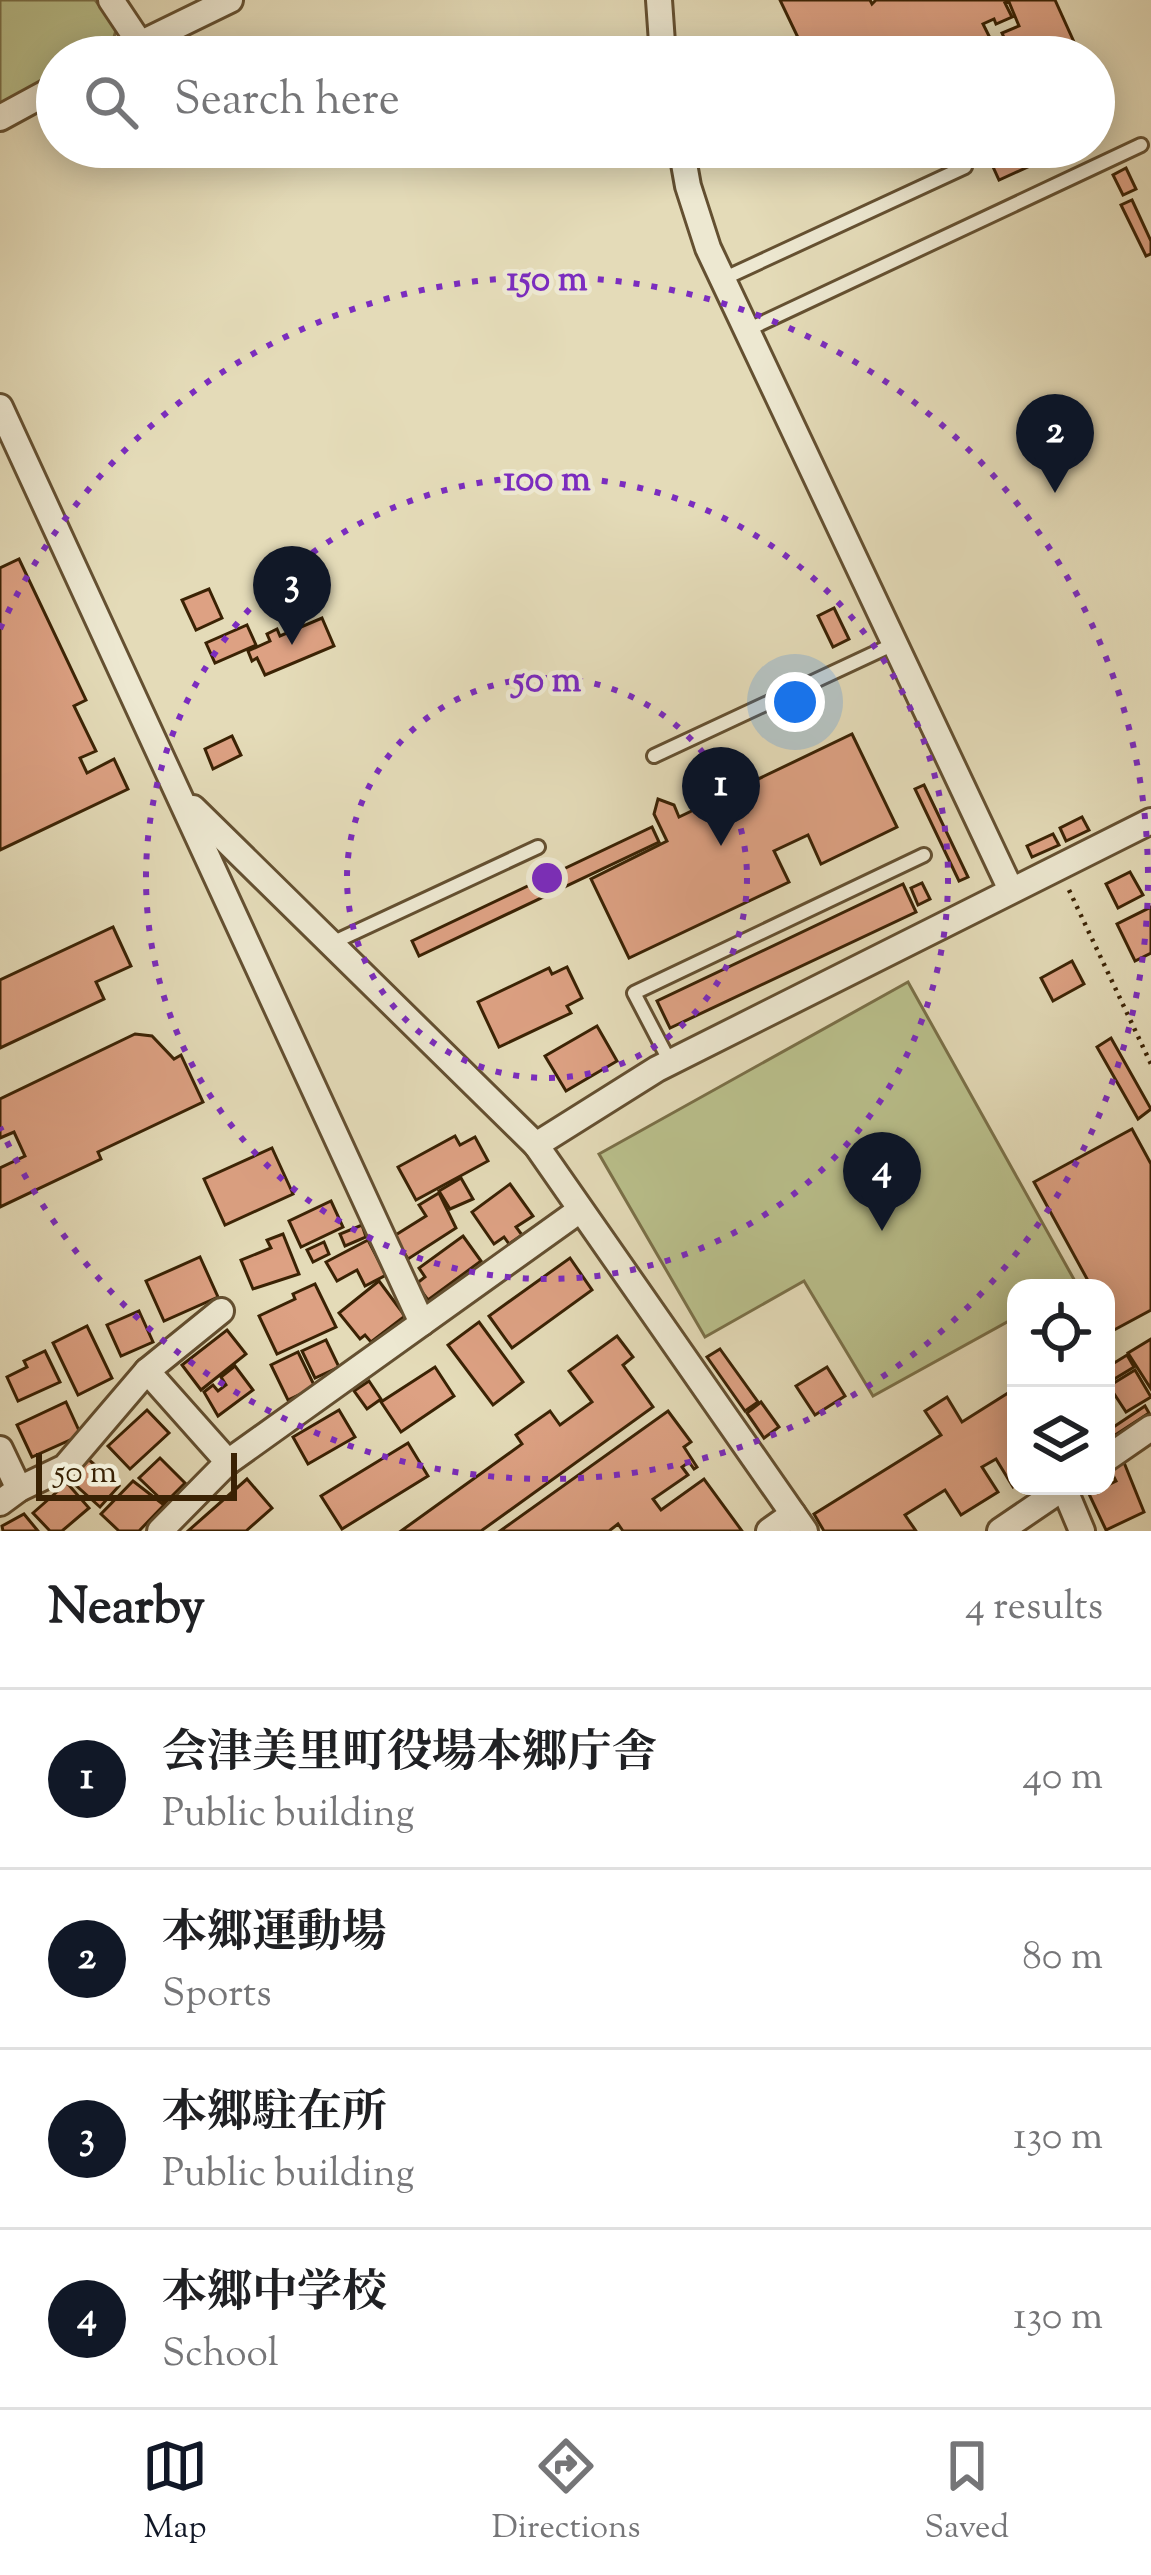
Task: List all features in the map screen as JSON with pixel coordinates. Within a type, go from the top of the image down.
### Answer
[{"type":"street","points":[[111,0],[136,36]]},
{"type":"street","points":[[153,36],[230,0]]},
{"type":"street","points":[[659,0],[662,36]]},
{"type":"street","points":[[0,118],[36,98]]},
{"type":"street","points":[[686,168],[723,278],[1011,890]]},
{"type":"street","points":[[0,407],[10,456],[180,795],[422,1323]]},
{"type":"street","points":[[180,795],[536,1145],[799,1522],[769,1531]]},
{"type":"street","points":[[536,1145],[670,1062],[1151,821]]},
{"type":"street","points":[[160,1531],[228,1462],[580,1210]]},
{"type":"street","points":[[0,1449],[9,1496],[64,1467],[147,1371],[221,1311]]},
{"type":"street","points":[[147,1371],[228,1462]]},
{"type":"street","points":[[1115,1453],[1151,1428]]},
{"type":"street","points":[[1000,1531],[1053,1495]]},
{"type":"street","points":[[1068,1495],[1082,1531]]},
{"type":"lane","points":[[1115,158],[1141,146]]},
{"type":"lane","points":[[723,278],[963,168]]},
{"type":"lane","points":[[748,330],[1094,168]]},
{"type":"lane","points":[[654,756],[895,643]]},
{"type":"lane","points":[[331,944],[538,847]]},
{"type":"lane","points":[[670,1062],[634,993],[924,855]]},
{"type":"path","points":[[1058,867],[1151,1064]]},
{"type":"green space","points":[[0,0],[95,0],[117,27],[114,36],[36,36],[36,87],[0,106]]},
{"type":"green space","points":[[908,982],[1074,1279],[1007,1279],[1007,1322],[873,1396],[804,1281],[705,1337],[599,1154]]},
{"type":"building","points":[[780,0],[870,0],[872,4],[876,0],[1055,0],[1071,36],[1003,36],[1019,26],[1009,2],[1005,3],[1012,17],[983,24],[989,36],[797,36]]},
{"type":"building","points":[[994,168],[1026,168],[999,180]]},
{"type":"building","points":[[1126,168],[1136,189],[1123,195],[1113,175]]},
{"type":"building","points":[[1132,200],[1151,241],[1151,254],[1146,256],[1121,205]]},
{"type":"building","points":[[19,559],[86,700],[74,706],[96,751],[80,758],[87,773],[114,759],[128,789],[0,850],[0,568]]},
{"type":"building","points":[[209,589],[222,618],[196,630],[182,600]]},
{"type":"building","points":[[834,608],[849,639],[833,647],[818,616]]},
{"type":"building","points":[[322,618],[334,646],[265,675],[257,658],[252,661],[248,651],[270,641],[267,634],[277,629],[280,636]]},
{"type":"building","points":[[247,625],[256,645],[215,663],[206,643]]},
{"type":"building","points":[[852,734],[897,827],[821,864],[808,835],[774,851],[789,882],[629,958],[591,879],[667,841],[654,814],[658,799],[674,805],[679,817]]},
{"type":"building","points":[[232,736],[241,755],[213,769],[205,749]]},
{"type":"building","points":[[924,785],[968,877],[959,881],[915,789]]},
{"type":"building","points":[[1082,817],[1089,830],[1066,841],[1060,828]]},
{"type":"building","points":[[652,827],[659,842],[419,956],[412,941]]},
{"type":"building","points":[[1053,834],[1059,845],[1032,857],[1027,846]]},
{"type":"building","points":[[1130,872],[1143,895],[1118,908],[1106,884]]},
{"type":"building","points":[[922,883],[930,899],[918,905],[911,888]]},
{"type":"building","points":[[903,884],[916,912],[670,1028],[657,1001]]},
{"type":"building","points":[[1151,907],[1151,953],[1135,961],[1117,924]]},
{"type":"building","points":[[113,927],[131,966],[96,982],[104,999],[0,1048],[0,980]]},
{"type":"building","points":[[1072,961],[1084,984],[1053,1001],[1041,978]]},
{"type":"building","points":[[567,967],[582,998],[567,1006],[571,1013],[499,1047],[478,1002],[549,968],[552,974]]},
{"type":"building","points":[[597,1026],[617,1061],[566,1091],[545,1056]]},
{"type":"building","points":[[135,1034],[152,1036],[174,1059],[181,1055],[203,1102],[98,1152],[101,1159],[0,1207],[0,1168],[25,1156],[14,1132],[0,1138],[0,1099]]},
{"type":"building","points":[[1111,1038],[1151,1109],[1138,1119],[1097,1047]]},
{"type":"building","points":[[1132,1129],[1151,1164],[1151,1310],[1115,1329],[1115,1279],[1087,1279],[1034,1182]]},
{"type":"building","points":[[455,1136],[460,1145],[475,1137],[488,1161],[416,1200],[398,1167]]},
{"type":"building","points":[[272,1148],[293,1194],[225,1225],[204,1179]]},
{"type":"building","points":[[461,1178],[473,1199],[450,1209],[439,1191]]},
{"type":"building","points":[[510,1184],[533,1216],[516,1227],[522,1235],[509,1244],[504,1237],[494,1244],[472,1212]]},
{"type":"building","points":[[439,1193],[456,1228],[408,1259],[394,1236],[426,1216],[419,1205]]},
{"type":"building","points":[[331,1201],[343,1227],[301,1247],[289,1221]]},
{"type":"building","points":[[362,1225],[366,1237],[345,1246],[340,1234]]},
{"type":"building","points":[[283,1234],[299,1274],[253,1289],[241,1260],[271,1248],[267,1240]]},
{"type":"building","points":[[463,1236],[481,1261],[428,1300],[416,1284],[425,1277],[419,1268]]},
{"type":"building","points":[[368,1240],[386,1275],[365,1286],[357,1270],[337,1281],[326,1262]]},
{"type":"building","points":[[324,1242],[329,1254],[313,1262],[307,1250]]},
{"type":"building","points":[[200,1257],[218,1297],[164,1321],[146,1281]]},
{"type":"building","points":[[570,1258],[592,1290],[512,1348],[489,1316]]},
{"type":"building","points":[[379,1281],[405,1316],[371,1342],[365,1335],[360,1339],[339,1313]]},
{"type":"building","points":[[315,1284],[336,1327],[277,1354],[259,1316]]},
{"type":"building","points":[[139,1311],[153,1342],[121,1356],[107,1325]]},
{"type":"building","points":[[479,1322],[523,1382],[493,1405],[448,1345]]},
{"type":"building","points":[[87,1326],[112,1378],[78,1395],[53,1343]]},
{"type":"building","points":[[227,1330],[246,1354],[201,1390],[182,1365]]},
{"type":"building","points":[[617,1336],[633,1357],[623,1365],[653,1407],[481,1531],[401,1531],[522,1444],[516,1435],[550,1411],[560,1425],[592,1402],[569,1371]]},
{"type":"building","points":[[1151,1339],[1151,1389],[1128,1353]]},
{"type":"building","points":[[326,1340],[339,1367],[315,1378],[302,1351]]},
{"type":"building","points":[[720,1349],[758,1402],[745,1411],[707,1357]]},
{"type":"building","points":[[45,1351],[60,1382],[18,1401],[7,1377],[27,1367],[24,1361]]},
{"type":"building","points":[[298,1352],[315,1387],[288,1400],[271,1365]]},
{"type":"building","points":[[1127,1355],[1134,1367],[1115,1379],[1115,1362]]},
{"type":"building","points":[[235,1366],[253,1390],[218,1416],[204,1392],[213,1385],[218,1391],[226,1385],[221,1377]]},
{"type":"building","points":[[435,1367],[454,1396],[401,1432],[381,1402]]},
{"type":"building","points":[[827,1367],[845,1396],[815,1415],[796,1386]]},
{"type":"building","points":[[1135,1370],[1151,1397],[1126,1412],[1115,1395],[1115,1382]]},
{"type":"building","points":[[369,1381],[381,1399],[367,1409],[354,1391]]},
{"type":"building","points":[[1007,1394],[1007,1477],[996,1459],[982,1467],[998,1492],[961,1515],[945,1490],[905,1515],[916,1531],[824,1531],[814,1514],[941,1435],[925,1411],[947,1397],[962,1422]]},
{"type":"building","points":[[66,1402],[81,1435],[32,1457],[17,1425]]},
{"type":"building","points":[[761,1402],[779,1427],[764,1438],[747,1413]]},
{"type":"building","points":[[1145,1406],[1149,1413],[1115,1435],[1115,1426]]},
{"type":"building","points":[[147,1410],[169,1433],[130,1469],[108,1446]]},
{"type":"building","points":[[339,1410],[355,1437],[308,1464],[293,1437]]},
{"type":"building","points":[[668,1411],[691,1442],[684,1447],[697,1467],[689,1462],[682,1467],[688,1475],[653,1499],[661,1510],[704,1479],[742,1531],[623,1531],[618,1524],[609,1531],[500,1531]]},
{"type":"building","points":[[408,1443],[428,1476],[342,1529],[321,1496]]},
{"type":"building","points":[[160,1458],[185,1483],[165,1503],[139,1478]]},
{"type":"building","points":[[88,1459],[119,1486],[100,1507],[70,1480]]},
{"type":"building","points":[[1123,1460],[1144,1512],[1106,1530],[1089,1495],[1115,1495],[1115,1464]]},
{"type":"building","points":[[247,1479],[272,1508],[246,1531],[188,1531]]},
{"type":"building","points":[[133,1481],[164,1505],[139,1531],[119,1531],[101,1514]]},
{"type":"building","points":[[67,1483],[89,1508],[62,1531],[50,1531],[33,1513]]},
{"type":"building","points":[[24,1514],[38,1531],[3,1531],[2,1526]]},
{"type":"place","name":"本郷運動場","points":[[1055,493]]},
{"type":"place","name":"本郷駐在所","points":[[292,645]]},
{"type":"place","name":"会津美里町役場本郷庁舎","points":[[721,846]]},
{"type":"place","name":"本郷中学校","points":[[882,1231]]}]
